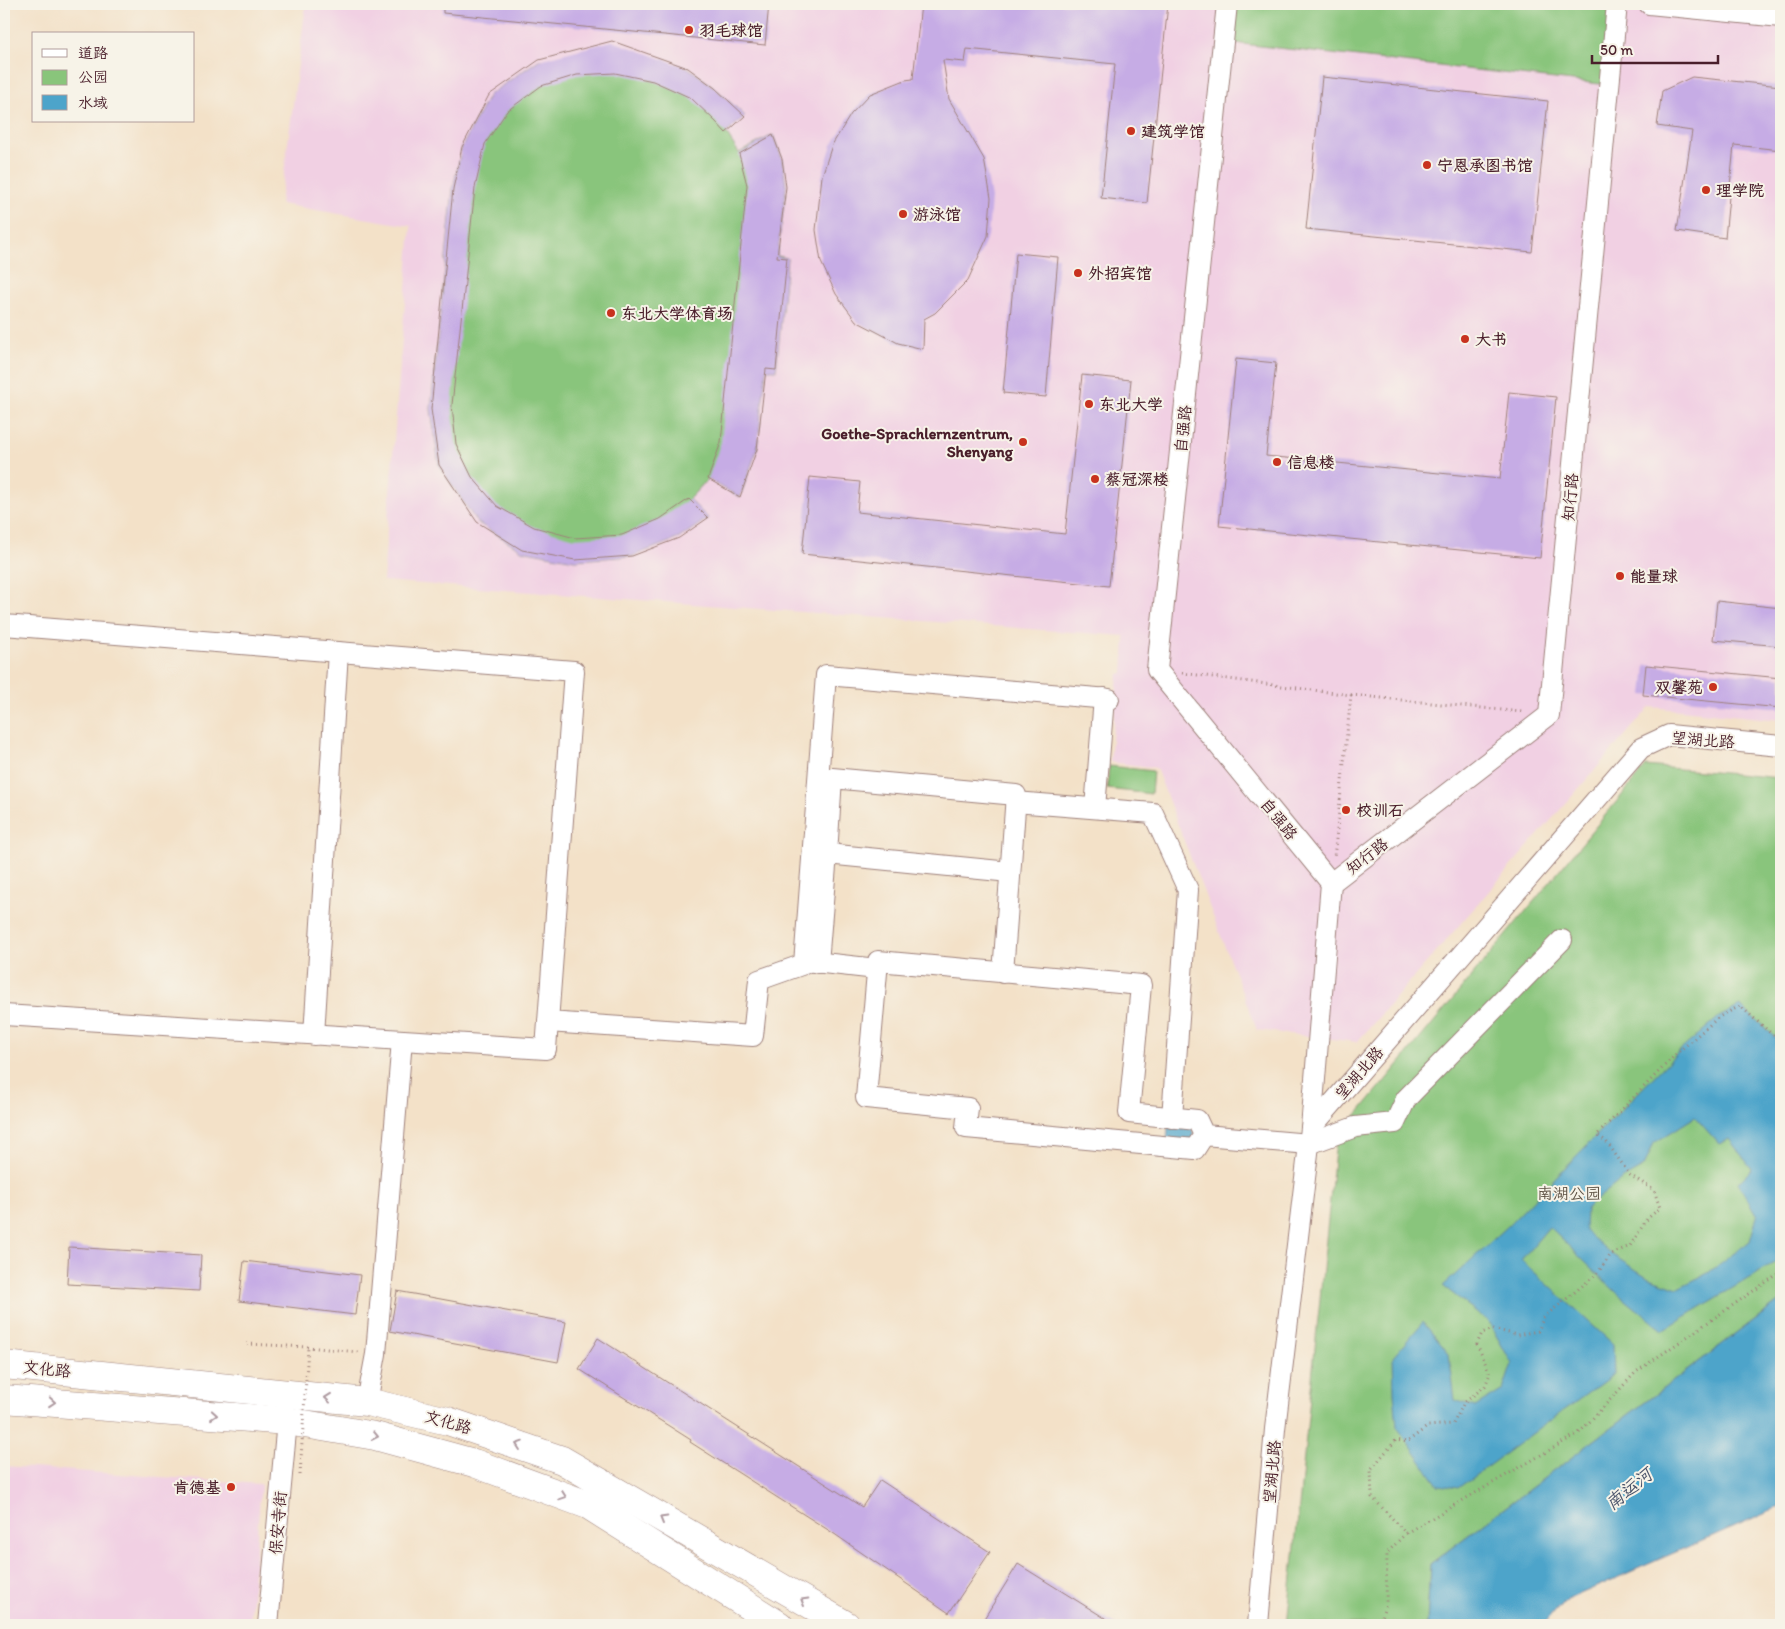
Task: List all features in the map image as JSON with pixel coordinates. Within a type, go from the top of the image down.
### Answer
[{"type":"main road","name":"文化路","points":[[4,1365],[367,1402],[448,1420],[562,1460],[846,1625]]},
{"type":"main road","name":"文化路","points":[[4,1399],[287,1421],[375,1436],[465,1460],[588,1505],[779,1625]]},
{"type":"street","name":"自强路","points":[[1227,4],[1157,670],[1331,883]]},
{"type":"street","name":"知行路","points":[[1331,883],[1549,715],[1617,4]]},
{"type":"street","points":[[1649,4],[1781,17]]},
{"type":"street","points":[[4,625],[574,671],[546,1050],[4,1015]]},
{"type":"street","points":[[314,1035],[338,652]]},
{"type":"street","points":[[811,962],[826,676],[1106,699],[1095,808]]},
{"type":"street","name":"望湖北路","points":[[1258,1625],[1276,1429],[1310,1136],[1641,748],[1669,735],[1781,746]]},
{"type":"street","points":[[811,962],[827,854],[832,778],[1016,795],[1003,973]]},
{"type":"street","points":[[1015,802],[1153,813],[1188,890],[1172,1118]]},
{"type":"street","points":[[827,854],[1010,872]]},
{"type":"street","points":[[1310,1136],[1331,883]]},
{"type":"street","points":[[1204,1135],[1310,1136],[1355,1127],[1395,1123],[1406,1099],[1562,940]]},
{"type":"street","points":[[1125,1142],[1141,985],[878,961],[866,1098],[968,1108],[966,1128],[1195,1149],[1204,1135]]},
{"type":"street","points":[[548,1022],[753,1036],[759,980],[811,962],[877,969]]},
{"type":"street","points":[[367,1402],[376,1354],[402,1040]]},
{"type":"street","points":[[1129,1114],[1197,1120],[1204,1135]]},
{"type":"street","name":"保安寺街","points":[[268,1625],[287,1421]]},
{"type":"path","points":[[1157,670],[1351,696],[1549,715]]},
{"type":"path","points":[[1331,883],[1351,696]]},
{"type":"path","points":[[1406,1534],[1372,1497],[1371,1469],[1396,1440],[1407,1442],[1428,1426],[1453,1424],[1458,1418],[1464,1403],[1485,1386],[1490,1374],[1477,1344],[1482,1333],[1493,1329],[1517,1335],[1538,1332],[1544,1317],[1597,1274],[1611,1254],[1630,1246],[1647,1219],[1660,1208],[1654,1190],[1630,1175],[1606,1141],[1597,1135],[1677,1054],[1719,1017],[1740,1006],[1781,1042]]},
{"type":"path","points":[[1378,1625],[1386,1604],[1387,1553],[1406,1534],[1579,1433],[1636,1372],[1781,1272]]},
{"type":"path","points":[[247,1344],[308,1347],[376,1354]]},
{"type":"path","points":[[300,1475],[308,1347]]},
{"type":"shaded area","name":"东北大学","points":[[306,4],[1781,4],[1781,720],[1650,707],[1357,1042],[1257,1030],[1156,768],[1110,762],[1118,674],[1123,673],[1125,636],[383,581],[411,226],[280,204]]},
{"type":"shaded area","points":[[4,1466],[261,1484],[250,1625],[4,1625]]},
{"type":"green space","points":[[1227,4],[1617,4],[1609,85],[1224,42]]},
{"type":"green space","name":"东北大学体育场","points":[[539,60],[688,68],[715,88],[745,116],[726,133],[739,153],[773,135],[782,159],[786,187],[777,256],[787,258],[776,370],[766,369],[757,449],[740,497],[708,479],[689,499],[708,518],[679,538],[632,556],[575,560],[522,550],[477,522],[439,465],[431,409],[453,189],[462,147],[489,95]]},
{"type":"green space","points":[[1109,766],[1153,771],[1151,794],[1107,789]]},
{"type":"green space","name":"南湖公园","points":[[1646,766],[1781,778],[1781,1300],[1430,1564],[1427,1625],[1287,1625],[1336,1140]]},
{"type":"water","points":[[1740,1006],[1781,1042],[1781,1259],[1663,1330],[1617,1293],[1549,1227],[1521,1260],[1613,1344],[1614,1374],[1458,1488],[1438,1485],[1397,1427],[1393,1357],[1423,1322],[1449,1354],[1455,1400],[1475,1407],[1503,1390],[1512,1364],[1488,1321],[1443,1286],[1508,1226],[1677,1053],[1719,1017]],"holes":[[[1695,1117],[1719,1144],[1729,1139],[1752,1169],[1738,1183],[1757,1216],[1750,1241],[1708,1273],[1678,1288],[1649,1278],[1611,1254],[1585,1231],[1586,1208],[1621,1180],[1644,1167],[1654,1143]]]},
{"type":"water","points":[[1191,1124],[1195,1142],[1167,1140],[1168,1126]]},
{"type":"water","name":"南运河","points":[[1781,1300],[1781,1506],[1564,1601],[1544,1625],[1427,1625],[1430,1564]]},
{"type":"building","name":"羽毛球馆","points":[[443,4],[769,4],[765,45],[443,13]]},
{"type":"building","name":"游泳馆","points":[[921,4],[1097,4],[1121,6],[1122,4],[1168,4],[1147,203],[1101,198],[1115,64],[967,49],[965,62],[943,60],[949,99],[984,159],[991,198],[988,236],[968,280],[935,313],[924,319],[923,349],[898,343],[856,321],[836,294],[821,262],[816,230],[822,176],[832,145],[851,114],[870,94],[905,80],[913,79]]},
{"type":"building","points":[[612,41],[688,68],[715,88],[745,116],[726,133],[691,98],[653,81],[615,73],[577,75],[541,86],[507,111],[485,144],[475,188],[452,405],[456,444],[472,477],[497,506],[534,527],[575,538],[622,535],[660,519],[689,499],[708,518],[679,538],[632,556],[575,560],[522,550],[477,522],[439,465],[431,409],[453,189],[462,147],[489,95],[539,60]]},
{"type":"building","name":"宁恩承图书馆","points":[[1322,77],[1548,101],[1532,252],[1306,229]]},
{"type":"building","name":"理学院","points":[[1692,77],[1781,86],[1781,150],[1734,145],[1725,238],[1677,231],[1692,131],[1657,126],[1662,91]]},
{"type":"building","points":[[773,135],[782,159],[786,187],[777,257],[787,258],[776,370],[766,369],[757,449],[740,497],[708,479],[721,442],[747,185],[739,154]]},
{"type":"building","points":[[1016,253],[1058,257],[1046,397],[1003,393]]},
{"type":"building","name":"信息楼","points":[[1236,359],[1276,363],[1266,456],[1500,479],[1509,392],[1556,397],[1540,558],[1219,526]]},
{"type":"building","name":"蔡冠深楼","points":[[1082,375],[1131,380],[1109,586],[802,554],[810,477],[860,482],[857,512],[1065,534]]},
{"type":"building","name":"双馨苑","points":[[1717,601],[1781,608],[1781,646],[1713,640]]},
{"type":"building","name":"双馨苑","points":[[1646,665],[1781,678],[1781,708],[1643,695]]},
{"type":"building","points":[[69,1247],[201,1255],[199,1291],[67,1284]]},
{"type":"building","points":[[244,1261],[360,1275],[355,1315],[239,1301]]},
{"type":"building","points":[[397,1291],[566,1322],[558,1362],[390,1331]]},
{"type":"building","points":[[598,1338],[862,1507],[880,1480],[990,1552],[949,1613],[833,1533],[579,1369]]},
{"type":"building","points":[[1018,1564],[1116,1625],[980,1625]]},
{"type":"place","name":"羽毛球馆","points":[[689,30]]},
{"type":"place","name":"建筑学馆","points":[[1131,131]]},
{"type":"place","name":"宁恩承图书馆","points":[[1427,165]]},
{"type":"place","name":"理学院","points":[[1706,190]]},
{"type":"place","name":"游泳馆","points":[[903,214]]},
{"type":"place","name":"外招宾馆","points":[[1078,273]]},
{"type":"place","name":"东北大学体育场","points":[[611,313]]},
{"type":"place","name":"大书","points":[[1465,339]]},
{"type":"place","name":"东北大学","points":[[1089,404]]},
{"type":"place","name":"Goethe-Sprachlernzentrum, Shenyang","points":[[1023,442]]},
{"type":"place","name":"信息楼","points":[[1277,462]]},
{"type":"place","name":"蔡冠深楼","points":[[1095,479]]},
{"type":"place","name":"能量球","points":[[1620,576]]},
{"type":"place","name":"双馨苑","points":[[1713,687]]},
{"type":"place","name":"校训石","points":[[1346,810]]},
{"type":"place","name":"肯德基","points":[[231,1487]]}]
